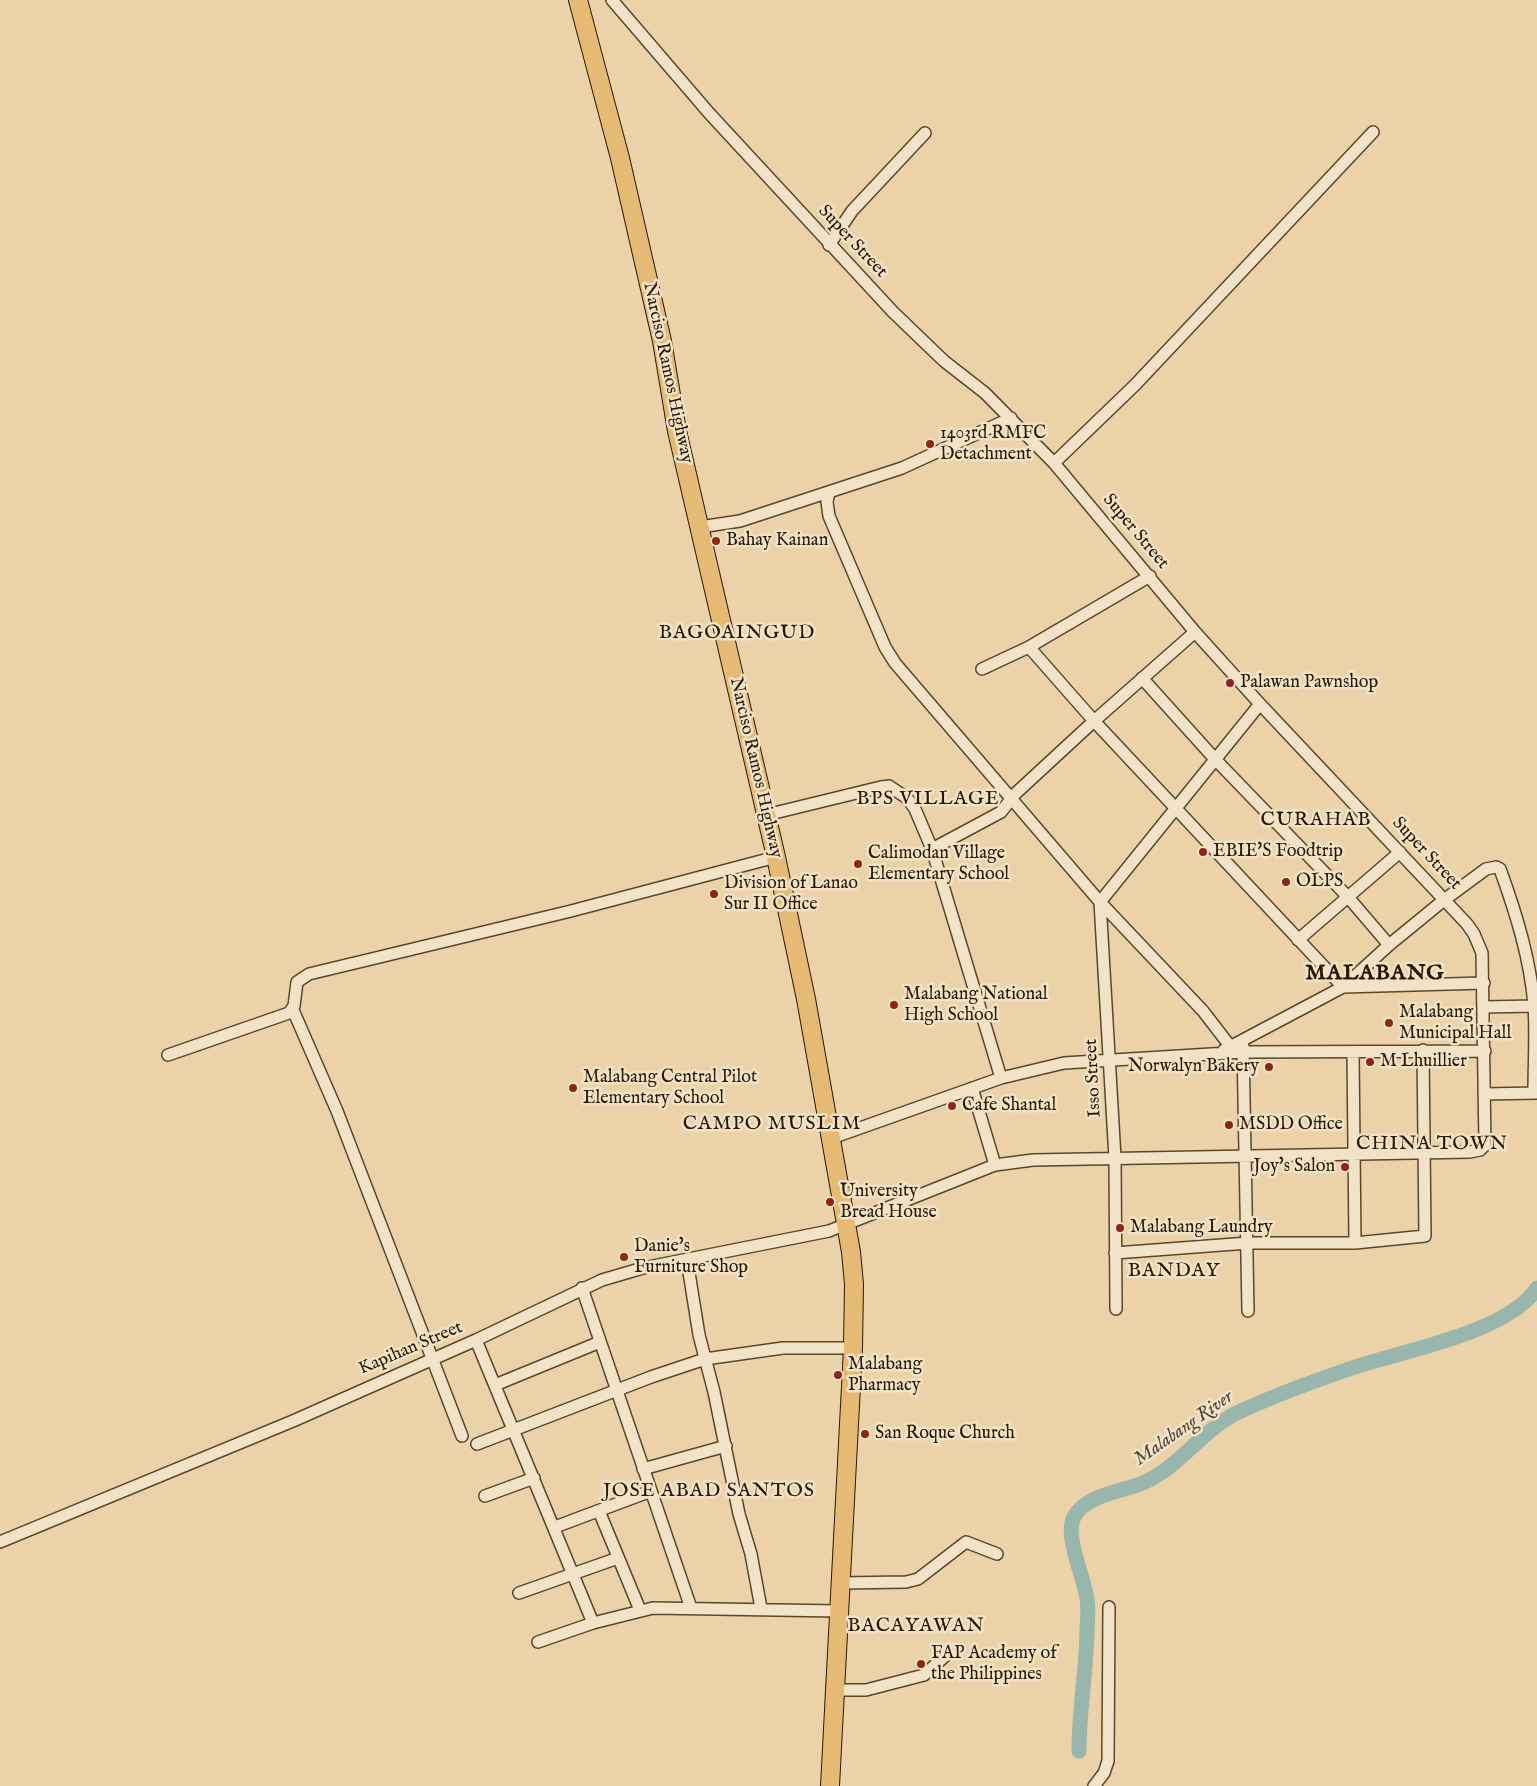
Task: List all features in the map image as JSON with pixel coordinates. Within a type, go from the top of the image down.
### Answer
[{"type":"highway","name":"Narciso Ramos Highway","points":[[578,0],[620,158],[662,341],[677,430],[776,857],[806,999],[829,1139],[847,1225],[853,1268],[853,1348],[830,1786]]},
{"type":"street","name":"Super Street","points":[[612,0],[709,113],[829,244],[932,351],[984,393],[1054,463],[1195,632],[1474,934],[1482,953],[1484,983],[1485,1141],[1480,1150]]},
{"type":"street","points":[[1054,463],[1136,385],[1373,132]]},
{"type":"street","points":[[829,244],[852,211],[925,133]]},
{"type":"street","points":[[700,527],[740,521],[916,463],[1011,418]]},
{"type":"street","points":[[829,492],[827,502],[829,516],[885,647],[926,701],[1010,799],[1100,902],[1204,1011],[1230,1046]]},
{"type":"street","points":[[982,669],[1029,647],[1150,576]]},
{"type":"street","points":[[932,849],[992,819],[1005,807],[1010,799],[1094,721],[1195,632]]},
{"type":"street","points":[[1029,647],[1094,721],[1343,987],[1484,983]]},
{"type":"street","points":[[1142,678],[1214,758],[1348,897],[1389,945]]},
{"type":"street","points":[[1100,902],[1214,758],[1260,704]]},
{"type":"street","points":[[766,815],[889,786],[902,795],[915,809],[932,849],[1001,1078]]},
{"type":"street","points":[[1298,940],[1400,852]]},
{"type":"street","points":[[462,1436],[430,1359],[352,1148],[293,1010],[297,982],[309,974],[591,906],[776,857]]},
{"type":"street","points":[[829,1139],[1001,1078],[1064,1064],[1216,1054],[1243,1047],[1343,987],[1389,945],[1444,900],[1486,869],[1496,866],[1500,869],[1520,927],[1529,964],[1534,1006],[1535,1093],[1484,1094]]},
{"type":"street","name":"Isso Street","points":[[1100,902],[1116,1158],[1116,1309]]},
{"type":"street","points":[[1484,1008],[1534,1006]]},
{"type":"street","points":[[168,1054],[293,1010]]},
{"type":"street","points":[[1216,1054],[1230,1046],[1353,1052],[1485,1051]]},
{"type":"street","points":[[1243,1047],[1248,1311]]},
{"type":"street","points":[[1115,1253],[1248,1243],[1355,1243],[1425,1236],[1423,1050]]},
{"type":"street","points":[[1353,1052],[1355,1243]]},
{"type":"street","points":[[972,1088],[995,1164]]},
{"type":"street","name":"Kapihan Street","points":[[0,1542],[247,1441],[476,1340],[582,1288],[643,1268],[815,1235],[847,1225],[995,1164],[1032,1160],[1473,1152],[1480,1150]]},
{"type":"street","points":[[687,1260],[705,1359],[726,1446],[739,1514],[751,1554],[761,1608]]},
{"type":"street","points":[[582,1288],[691,1608]]},
{"type":"street","points":[[476,1340],[555,1527],[593,1623]]},
{"type":"street","points":[[496,1385],[600,1342]]},
{"type":"street","points":[[477,1444],[650,1376],[705,1359],[783,1348],[853,1348]]},
{"type":"street","points":[[644,1469],[726,1446]]},
{"type":"street","points":[[485,1496],[534,1478]]},
{"type":"street","points":[[555,1527],[651,1491]]},
{"type":"street","points":[[599,1511],[640,1610]]},
{"type":"street","points":[[841,1583],[906,1582],[918,1579],[966,1542],[997,1554]]},
{"type":"street","points":[[519,1593],[618,1558]]},
{"type":"street","points":[[1094,1786],[1104,1773],[1108,1761],[1108,1607]]},
{"type":"street","points":[[538,1642],[593,1623],[640,1610],[761,1608],[839,1611]]},
{"type":"street","points":[[836,1690],[866,1690],[924,1675],[946,1656]]},
{"type":"waterway","name":"Malabang River","points":[[1079,1751],[1088,1603],[1071,1534],[1074,1517],[1080,1509],[1096,1498],[1145,1482],[1158,1475],[1171,1466],[1205,1435],[1229,1417],[1243,1410],[1346,1370],[1456,1337],[1482,1327],[1504,1316],[1523,1303],[1537,1288]]},
{"type":"place","name":"1403rd RMFC Detachment","points":[[930,444]]},
{"type":"place","name":"Bahay Kainan","points":[[716,541]]},
{"type":"place","name":"Palawan Pawnshop","points":[[1230,683]]},
{"type":"place","name":"EBIE'S Foodtrip","points":[[1203,852]]},
{"type":"place","name":"Calimodan Village Elementary School","points":[[858,864]]},
{"type":"place","name":"OLPS","points":[[1286,882]]},
{"type":"place","name":"Division of Lanao Sur II Office","points":[[714,894]]},
{"type":"place","name":"Malabang National High School","points":[[894,1005]]},
{"type":"place","name":"Malabang Municipal Hall","points":[[1389,1023]]},
{"type":"place","name":"M Lhuillier","points":[[1370,1062]]},
{"type":"place","name":"Norwalyn Bakery","points":[[1269,1067]]},
{"type":"place","name":"Malabang Central Pilot Elementary School","points":[[573,1088]]},
{"type":"place","name":"Cafe Shantal","points":[[952,1106]]},
{"type":"place","name":"MSDD Office","points":[[1229,1125]]},
{"type":"place","name":"Joy's Salon","points":[[1345,1167]]},
{"type":"place","name":"University Bread House","points":[[830,1202]]},
{"type":"place","name":"Malabang Laundry","points":[[1120,1228]]},
{"type":"place","name":"Danie's Furniture Shop","points":[[624,1257]]},
{"type":"place","name":"Malabang Pharmacy","points":[[838,1375]]},
{"type":"place","name":"San Roque Church","points":[[865,1434]]},
{"type":"place","name":"FAP Academy of the Philippines","points":[[921,1664]]},
{"type":"district","name":"BAGOAINGUD","points":[[737,634]]},
{"type":"district","name":"BPS VILLAGE","points":[[928,800]]},
{"type":"district","name":"CURAHAB","points":[[1316,821]]},
{"type":"district","name":"MALABANG","points":[[1375,974]]},
{"type":"district","name":"CAMPO MUSLIM","points":[[772,1125]]},
{"type":"district","name":"CHINA TOWN","points":[[1432,1145]]},
{"type":"district","name":"BANDAY","points":[[1174,1272]]},
{"type":"district","name":"JOSE ABAD SANTOS","points":[[709,1492]]},
{"type":"district","name":"BACAYAWAN","points":[[916,1627]]}]
